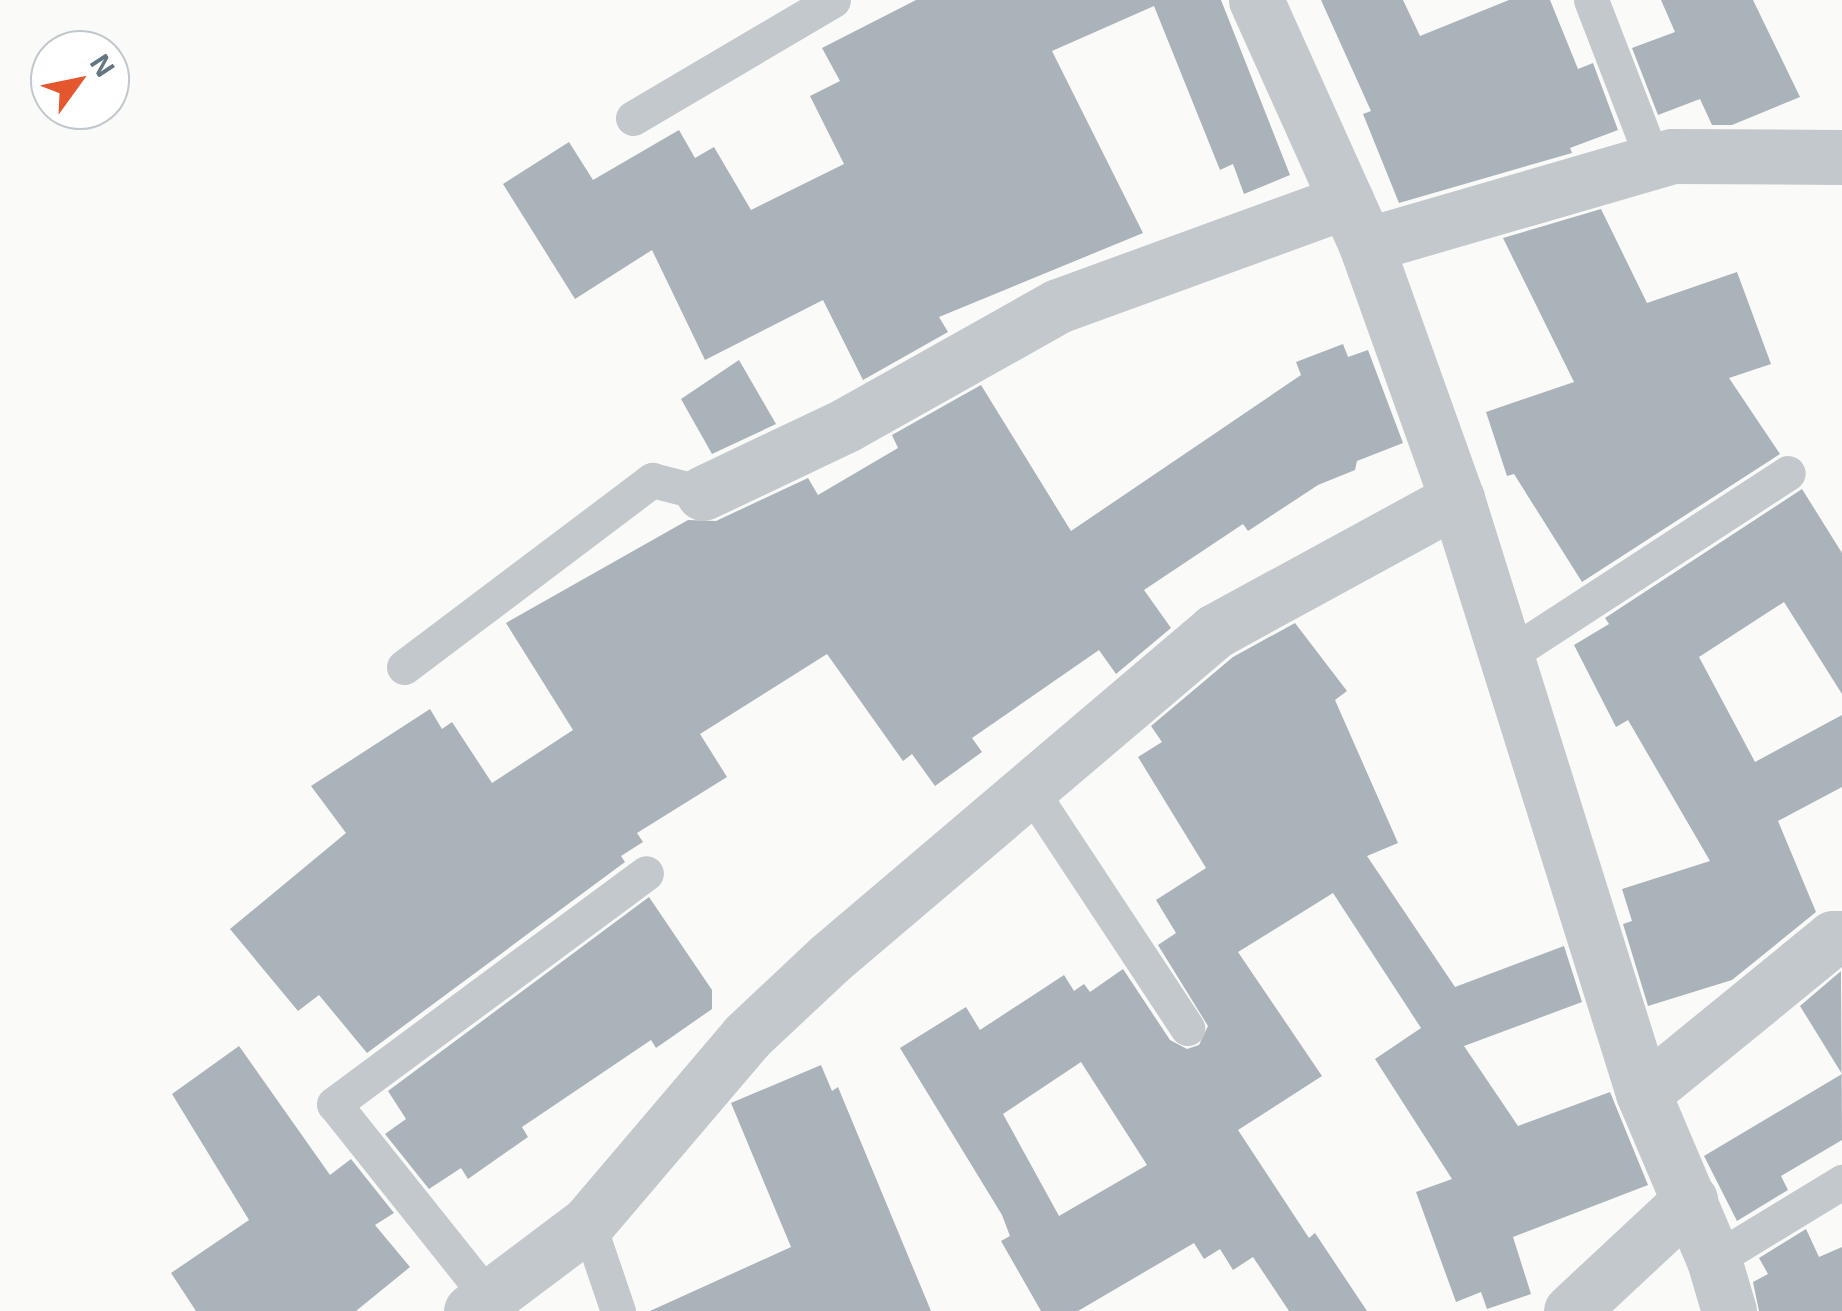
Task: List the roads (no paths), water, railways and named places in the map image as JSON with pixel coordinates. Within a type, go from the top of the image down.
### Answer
[{"type":"street","points":[[1256,0],[1356,223],[1458,499],[1642,1093],[1690,1200],[1722,1286]]},
{"type":"street","points":[[703,492],[846,426],[1058,306],[1356,223],[1672,156],[1842,158]]},
{"type":"street","points":[[480,1304],[588,1223],[747,1036],[949,854],[1031,791],[1215,631],[1458,499]]},
{"type":"street","points":[[1642,1093],[1839,932]]},
{"type":"street","points":[[1572,1311],[1690,1200]]},
{"type":"lane","points":[[633,118],[833,0]]},
{"type":"lane","points":[[1591,0],[1653,162]]},
{"type":"lane","points":[[1507,656],[1788,473]]},
{"type":"lane","points":[[404,667],[652,480],[703,492]]},
{"type":"lane","points":[[1031,791],[1187,1028]]},
{"type":"lane","points":[[480,1304],[334,1104],[646,872]]},
{"type":"lane","points":[[1722,1286],[1842,1182]]},
{"type":"lane","points":[[588,1223],[618,1311]]}]
